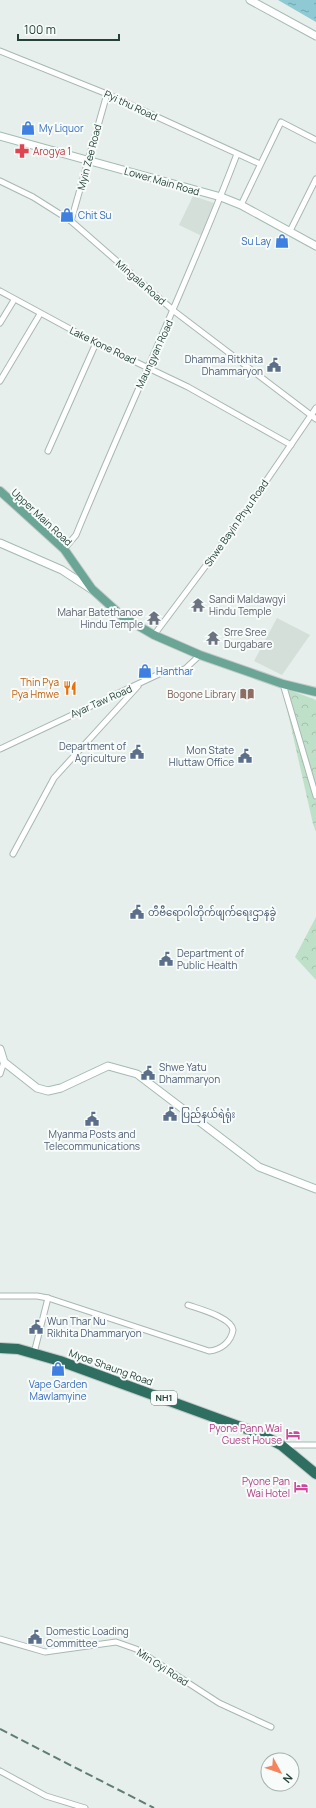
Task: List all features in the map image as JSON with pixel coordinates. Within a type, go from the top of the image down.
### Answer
[{"type":"highway","name":"Myoe Shaung Road","points":[[0,1348],[34,1353],[178,1403],[260,1434],[281,1445],[316,1474]]},
{"type":"main road","points":[[250,0],[316,36]]},
{"type":"main road","name":"Lower Main Road","points":[[0,136],[221,197],[241,205],[316,246]]},
{"type":"main road","name":"Upper Main Road","points":[[0,491],[64,549],[92,589],[123,617],[154,635],[200,655],[284,684],[316,692]]},
{"type":"main road","points":[[0,543],[62,570],[92,589]]},
{"type":"main road","points":[[0,1050],[4,1062],[37,1088],[48,1091],[61,1088],[108,1066],[138,1074],[259,1166],[316,1189]]},
{"type":"street","name":"Pyi thu Road","points":[[0,51],[106,94],[260,164]]},
{"type":"street","name":"Myin Zee Road","points":[[71,221],[90,160],[106,94]]},
{"type":"street","points":[[241,205],[281,122],[316,140]]},
{"type":"street","name":"Maungyan Road","points":[[64,549],[76,535],[148,367],[174,311],[237,154]]},
{"type":"street","points":[[290,231],[316,179]]},
{"type":"street","name":"Mingala Road","points":[[0,181],[32,197],[71,221],[174,311],[310,416],[316,419]]},
{"type":"street","name":"Lake Kone Road","points":[[0,291],[14,300],[96,343],[188,387],[291,445]]},
{"type":"street","points":[[0,323],[14,300]]},
{"type":"street","points":[[0,381],[40,314]]},
{"type":"street","points":[[48,451],[96,343]]},
{"type":"street","name":"Shwe Bayin Phyu Road","points":[[154,635],[234,528],[316,408]]},
{"type":"street","name":"Ayar Taw Road","points":[[0,749],[104,698],[140,684],[158,674],[185,669],[200,655]]},
{"type":"street","points":[[14,854],[54,778],[140,684]]},
{"type":"street","points":[[284,684],[316,796]]},
{"type":"street","points":[[0,1074],[4,1062]]},
{"type":"street","points":[[0,1296],[37,1296],[48,1298],[209,1351],[218,1349],[229,1340],[233,1330],[230,1324],[217,1316],[188,1305]]},
{"type":"street","points":[[34,1353],[48,1298]]},
{"type":"street","points":[[281,1445],[316,1445]]},
{"type":"street","name":"Min Gyi Road","points":[[0,1640],[45,1652],[116,1642],[136,1649],[219,1703],[271,1727]]},
{"type":"street","points":[[0,1772],[46,1796],[85,1808]]},
{"type":"shaded area","points":[[193,196],[214,203],[202,236],[179,225]]},
{"type":"shaded area","points":[[277,618],[310,635],[282,675],[254,661]]},
{"type":"green space","points":[[282,687],[316,700],[316,832],[313,824]]},
{"type":"green space","points":[[316,917],[316,980],[295,957]]},
{"type":"water","points":[[278,0],[316,0],[316,22]]},
{"type":"railway","points":[[0,1729],[154,1808]]},
{"type":"place","name":"My Liquor","points":[[28,128]]},
{"type":"place","name":"Arogya 1","points":[[22,151]]},
{"type":"place","name":"Chit Su","points":[[67,215]]},
{"type":"place","name":"Su Lay","points":[[282,241]]},
{"type":"place","name":"Dhamma Ritkhita Dhammaryon","points":[[274,365]]},
{"type":"place","name":"Sandi Maldawgyi Hindu Temple","points":[[198,605]]},
{"type":"place","name":"Mahar Batethanoe Hindu Temple","points":[[154,618]]},
{"type":"place","name":"Srre Sree Durgabare","points":[[213,638]]},
{"type":"place","name":"Hanthar","points":[[145,671]]},
{"type":"place","name":"Thin Pya Pya Hmwe","points":[[70,688]]},
{"type":"place","name":"Bogone Library","points":[[247,694]]},
{"type":"place","name":"Department of Agriculture","points":[[137,752]]},
{"type":"place","name":"Mon State Hluttaw Office","points":[[245,756]]},
{"type":"place","name":"တီဗီရောဂါတိုက်ဖျက်ရေးဌာနခွဲ","points":[[137,912]]},
{"type":"place","name":"Department of Public Health","points":[[166,959]]},
{"type":"place","name":"Shwe Yatu Dhammaryon","points":[[148,1073]]},
{"type":"place","name":"ပြည်နယ်ရဲရုံး","points":[[170,1114]]},
{"type":"place","name":"Myanma Posts and Telecommunications","points":[[92,1119]]},
{"type":"place","name":"Wun Thar Nu Rikhita Dhammaryon","points":[[36,1327]]},
{"type":"place","name":"Vape Garden Mawlamyine","points":[[58,1369]]},
{"type":"place","name":"Pyone Pann Wai Guest House","points":[[293,1434]]},
{"type":"place","name":"Pyone Pan Wai Hotel","points":[[301,1487]]},
{"type":"place","name":"Domestic Loading Committee","points":[[35,1637]]}]
